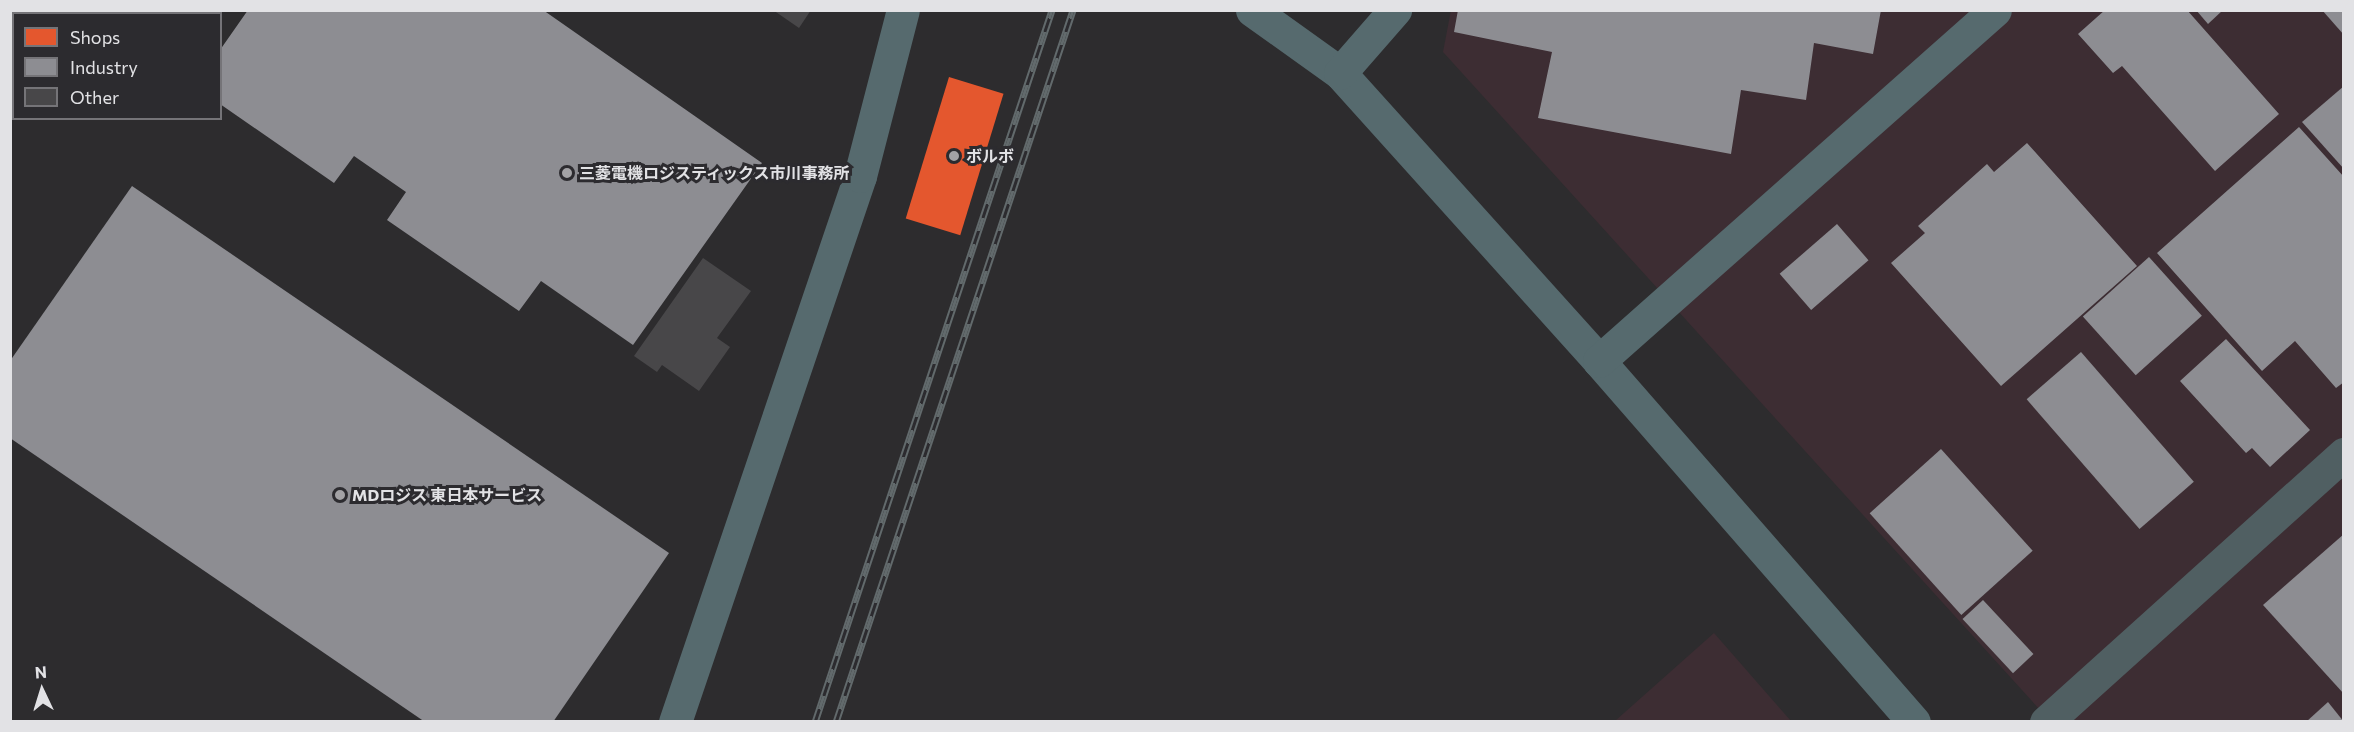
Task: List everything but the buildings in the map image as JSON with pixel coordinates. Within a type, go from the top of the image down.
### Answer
[{"type":"street","points":[[675,722],[860,176],[903,10]]},
{"type":"street","points":[[1252,10],[1281,27],[1340,73],[1599,361],[1914,722]]},
{"type":"street","points":[[1340,73],[1395,10]]},
{"type":"street","points":[[1599,361],[1995,10]]},
{"type":"street","points":[[2046,722],[2343,454]]},
{"type":"shaded area","points":[[1451,10],[2343,11],[2343,721],[2050,721],[1443,52]]},
{"type":"shaded area","points":[[1714,633],[1791,721],[1615,721]]},
{"type":"railway","points":[[815,722],[1052,10]]},
{"type":"railway","points":[[836,722],[1073,10]]},
{"type":"place","name":"ボルボ","points":[[954,156]]},
{"type":"place","name":"三菱電機ロジスティックス市川事務所","points":[[567,173]]},
{"type":"place","name":"MDロジス 東日本サービス","points":[[340,495]]}]
